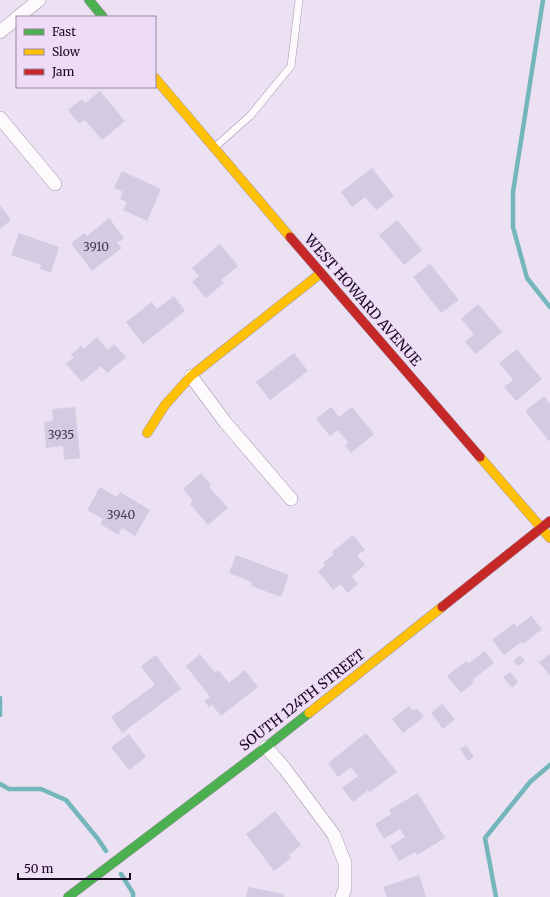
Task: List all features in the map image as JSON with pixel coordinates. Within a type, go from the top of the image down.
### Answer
[{"type":"street","points":[[20,16],[40,0]]},
{"type":"street","points":[[89,0],[102,16]]},
{"type":"street","points":[[0,32],[16,20]]},
{"type":"street","name":"WEST HOWARD AVENUE","points":[[156,79],[550,538]]},
{"type":"street","points":[[0,118],[55,184]]},
{"type":"street","points":[[147,433],[166,405],[191,376],[321,273]]},
{"type":"street","points":[[191,376],[225,422],[291,499]]},
{"type":"street","name":"SOUTH 124TH STREET","points":[[68,897],[266,747],[550,521]]},
{"type":"street","points":[[266,747],[334,835],[345,863],[345,888],[342,897]]},
{"type":"lane","points":[[214,147],[250,116],[291,66],[299,0]]},
{"type":"building","points":[[100,91],[125,121],[102,140],[85,120],[79,124],[68,110],[82,99],[85,103]]},
{"type":"building","points":[[372,168],[394,196],[376,210],[365,197],[352,207],[341,192]]},
{"type":"building","points":[[122,171],[161,189],[147,221],[123,210],[127,202],[120,199],[123,192],[114,188]]},
{"type":"building","points":[[0,205],[11,220],[0,229]]},
{"type":"building","points":[[109,218],[124,238],[117,243],[122,248],[92,271],[71,243],[84,233],[87,236]]},
{"type":"building","points":[[397,220],[422,250],[404,265],[379,235]]},
{"type":"building","points":[[19,233],[59,247],[51,273],[40,269],[41,265],[11,255]]},
{"type":"building","points":[[220,244],[238,266],[221,280],[224,283],[206,298],[192,282],[199,276],[192,268]]},
{"type":"building","points":[[430,264],[459,300],[441,313],[413,277]]},
{"type":"building","points":[[174,296],[185,311],[143,344],[126,322],[152,302],[157,309]]},
{"type":"building","points":[[478,304],[502,332],[476,354],[465,342],[474,334],[461,319]]},
{"type":"building","points":[[97,337],[108,350],[114,344],[126,357],[107,373],[101,366],[82,382],[66,364],[74,357],[71,355],[81,346],[84,349]]},
{"type":"building","points":[[517,349],[542,379],[516,401],[504,387],[513,380],[499,363]]},
{"type":"building","points":[[294,353],[308,371],[270,400],[256,382]]},
{"type":"building","points":[[544,396],[550,404],[549,441],[525,411]]},
{"type":"building","points":[[75,407],[80,458],[64,460],[63,446],[46,448],[44,422],[53,421],[52,409]]},
{"type":"building","points":[[331,407],[339,417],[352,407],[374,434],[351,453],[345,445],[348,442],[338,430],[330,436],[316,419]]},
{"type":"building","points":[[201,473],[211,485],[209,487],[228,508],[208,525],[190,504],[193,501],[183,489]]},
{"type":"building","points":[[100,487],[117,497],[120,492],[150,510],[135,536],[122,528],[118,535],[100,524],[103,519],[87,510]]},
{"type":"building","points":[[353,535],[365,550],[357,555],[365,565],[352,576],[358,584],[347,593],[341,584],[333,590],[318,571],[325,566],[323,563],[334,554],[332,552]]},
{"type":"building","points":[[236,555],[289,575],[281,597],[251,586],[252,582],[229,573]]},
{"type":"building","points":[[531,616],[542,629],[523,644],[521,642],[504,655],[492,640],[514,623],[517,627]]},
{"type":"building","points":[[485,651],[494,663],[472,680],[474,682],[461,693],[447,676],[466,661],[469,663]]},
{"type":"building","points":[[200,654],[215,673],[218,670],[229,683],[245,670],[258,687],[221,716],[212,705],[209,707],[204,701],[210,697],[186,666]]},
{"type":"building","points":[[550,654],[550,676],[539,662]]},
{"type":"building","points":[[156,655],[181,689],[122,733],[111,717],[155,685],[141,666]]},
{"type":"building","points":[[520,655],[525,661],[518,666],[513,661]]},
{"type":"building","points":[[510,672],[518,682],[512,688],[503,677]]},
{"type":"building","points":[[442,704],[455,719],[443,729],[431,713]]},
{"type":"building","points":[[409,706],[413,711],[417,708],[424,717],[403,733],[392,719]]},
{"type":"building","points":[[366,733],[397,772],[370,792],[368,790],[353,802],[342,788],[358,776],[351,767],[338,777],[328,763]]},
{"type":"building","points":[[129,734],[146,757],[129,770],[111,747]]},
{"type":"building","points":[[466,745],[474,757],[468,761],[460,749]]},
{"type":"building","points":[[418,793],[445,838],[417,855],[415,852],[399,861],[390,846],[405,837],[400,829],[384,839],[375,824],[391,814],[389,810]]},
{"type":"building","points":[[275,811],[301,845],[289,855],[291,858],[274,871],[246,834]]},
{"type":"building","points":[[419,875],[426,897],[387,897],[383,887]]},
{"type":"building","points":[[248,887],[284,894],[284,897],[246,897]]},
{"type":"waterway","points":[[543,0],[513,192],[513,227],[527,278],[550,307]]},
{"type":"waterway","points":[[0,698],[0,715]]},
{"type":"waterway","points":[[496,897],[485,838],[530,782],[550,765]]},
{"type":"waterway","points":[[0,784],[9,789],[41,789],[66,800],[106,851]]},
{"type":"waterway","points":[[121,874],[133,893],[133,897]]},
{"type":"traffic: fast","points":[[89,0],[102,16]]},
{"type":"traffic: fast","points":[[68,897],[309,713]]},
{"type":"traffic: slow","points":[[156,79],[290,237]]},
{"type":"traffic: slow","points":[[147,433],[165,405],[191,376],[321,273]]},
{"type":"traffic: slow","points":[[480,457],[550,538]]},
{"type":"traffic: slow","points":[[309,713],[442,607]]},
{"type":"traffic: jam","points":[[290,237],[480,457]]},
{"type":"traffic: jam","points":[[442,607],[550,521]]}]
